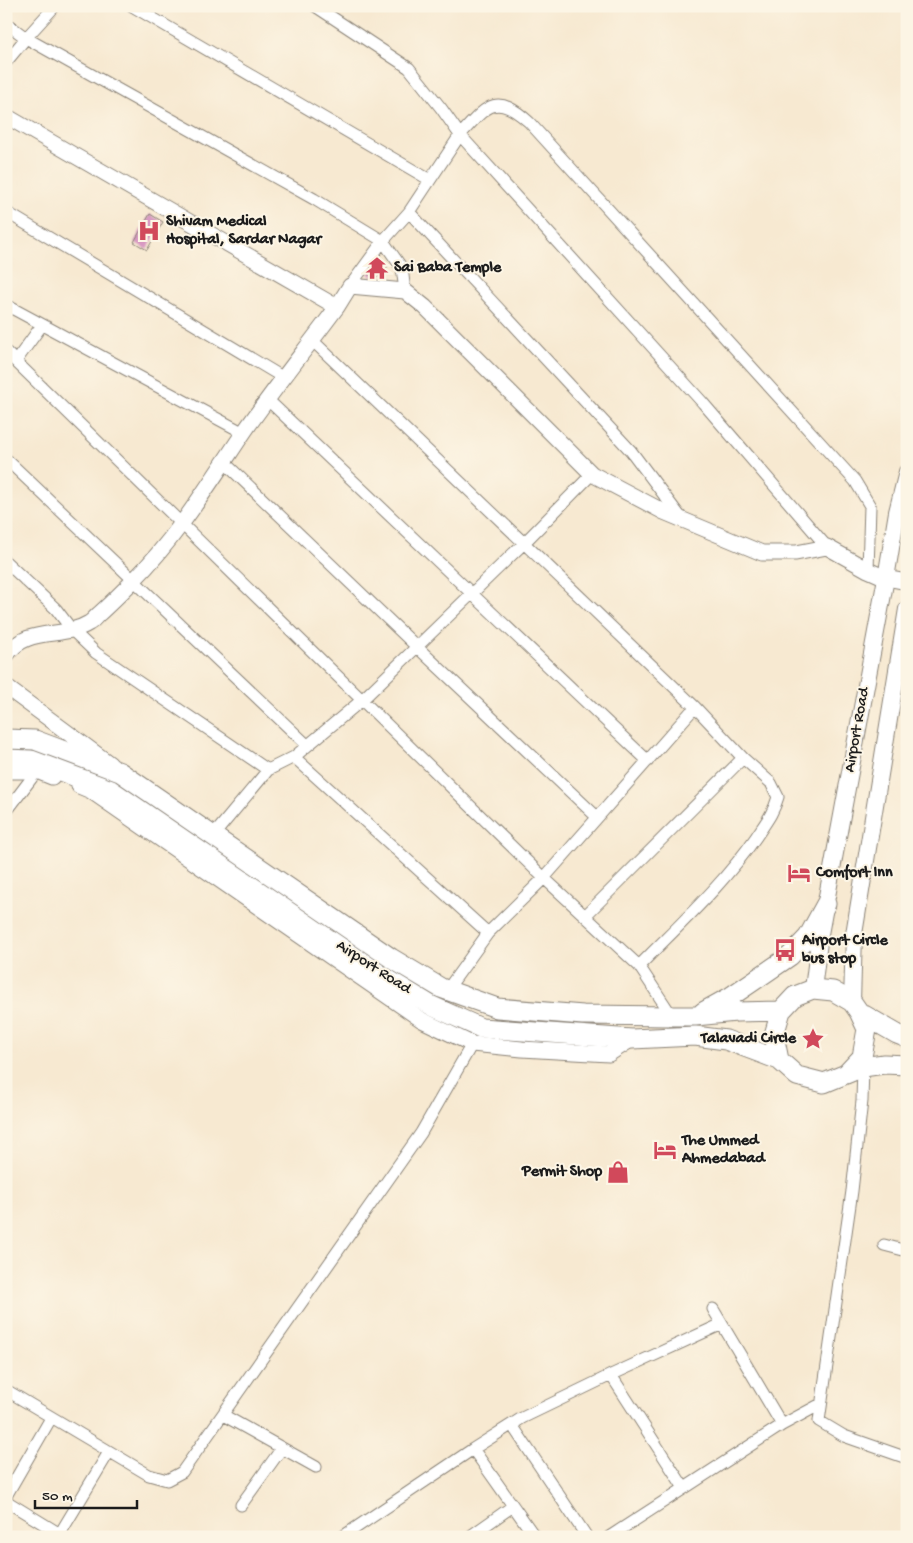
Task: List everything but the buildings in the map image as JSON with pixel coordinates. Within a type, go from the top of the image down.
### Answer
[{"type":"main road","name":"Airport Road","points":[[813,989],[820,934],[897,512],[907,472]]},
{"type":"main road","name":"Airport Road","points":[[855,1007],[854,934],[907,609]]},
{"type":"main road","name":"Airport Road","points":[[6,739],[36,740],[120,772],[391,958],[441,988],[497,1008],[584,1015],[672,1016],[781,1010]]},
{"type":"main road","name":"Airport Road","points":[[6,759],[31,760],[111,790],[381,975],[432,1006],[481,1028],[632,1039],[695,1036],[726,1040],[779,1060]]},
{"type":"main road","points":[[695,1016],[730,997],[790,956],[808,937],[826,904]]},
{"type":"main road","points":[[907,1038],[897,1034],[833,991],[813,989],[795,996],[781,1010],[774,1035],[779,1060],[797,1076],[824,1083],[854,1071],[884,1064],[907,1065]]},
{"type":"main road","points":[[854,1071],[862,1058],[867,1030],[855,1007]]},
{"type":"street","points":[[6,62],[55,6]]},
{"type":"street","points":[[132,6],[430,180]]},
{"type":"street","points":[[315,6],[408,68],[441,108],[460,135],[703,403],[826,547],[886,578],[907,582]]},
{"type":"street","points":[[6,23],[26,38],[314,199],[383,241],[402,268],[405,290]]},
{"type":"street","points":[[6,656],[21,640],[72,630],[88,623],[160,553],[225,463],[244,433],[337,307],[350,286],[383,241],[409,212],[460,135],[482,111],[492,106],[504,106],[515,110],[529,122],[855,481],[870,506],[868,570]]},
{"type":"street","points":[[6,116],[337,307]]},
{"type":"street","points":[[6,212],[284,378]]},
{"type":"street","points":[[409,212],[631,451],[682,519]]},
{"type":"street","points":[[350,286],[405,290],[426,307],[592,474],[664,512],[762,554],[796,553],[826,547]]},
{"type":"street","points":[[6,305],[244,433]]},
{"type":"street","points":[[16,361],[42,325]]},
{"type":"street","points":[[312,340],[695,707],[743,758],[771,783],[778,797],[773,812],[745,854],[715,888],[639,966]]},
{"type":"street","points":[[6,352],[544,878],[639,966],[672,1016]]},
{"type":"street","points":[[268,400],[648,760]]},
{"type":"street","points":[[6,459],[307,745]]},
{"type":"street","points":[[225,463],[598,817]]},
{"type":"street","points":[[213,836],[268,770],[294,757],[362,700],[524,543],[592,474]]},
{"type":"street","points":[[6,562],[56,609],[72,630],[96,653],[268,770]]},
{"type":"street","points":[[6,687],[120,772]]},
{"type":"street","points":[[447,990],[488,933],[544,878],[695,707]]},
{"type":"street","points":[[294,757],[488,933]]},
{"type":"street","points":[[585,916],[743,758]]},
{"type":"street","points":[[6,771],[36,771],[91,791],[422,1020],[472,1044],[609,1054],[632,1039]]},
{"type":"street","points":[[6,812],[36,771]]},
{"type":"street","points":[[6,1390],[149,1475],[167,1480],[182,1472],[421,1133],[472,1044]]},
{"type":"street","points":[[854,1071],[862,1101],[852,1191],[819,1421],[844,1436],[907,1458]]},
{"type":"street","points":[[884,1245],[907,1251]]},
{"type":"street","points":[[713,1309],[782,1424]]},
{"type":"street","points":[[342,1537],[512,1425],[611,1375],[722,1324]]},
{"type":"street","points":[[611,1375],[684,1488]]},
{"type":"street","points":[[609,1537],[782,1424],[822,1404]]},
{"type":"street","points":[[223,1415],[316,1467]]},
{"type":"street","points":[[6,1496],[51,1418]]},
{"type":"street","points":[[512,1425],[587,1537]]},
{"type":"street","points":[[241,1505],[282,1448]]},
{"type":"street","points":[[474,1449],[535,1537]]},
{"type":"street","points":[[6,1501],[59,1535],[109,1452]]},
{"type":"street","points":[[469,1537],[514,1506]]},
{"type":"place","name":"Shivam Medical Hospital, Sardar Nagar","points":[[149,231]]},
{"type":"place","name":"Sai Baba Temple","points":[[377,268]]},
{"type":"place","name":"Comfort Inn","points":[[799,873]]},
{"type":"place","name":"Airport Circle bus stop","points":[[785,950]]},
{"type":"place","name":"Talavadi Circle","points":[[813,1039]]},
{"type":"place","name":"The Ummed Ahmedabad","points":[[665,1150]]},
{"type":"place","name":"Permit Shop","points":[[618,1172]]}]
